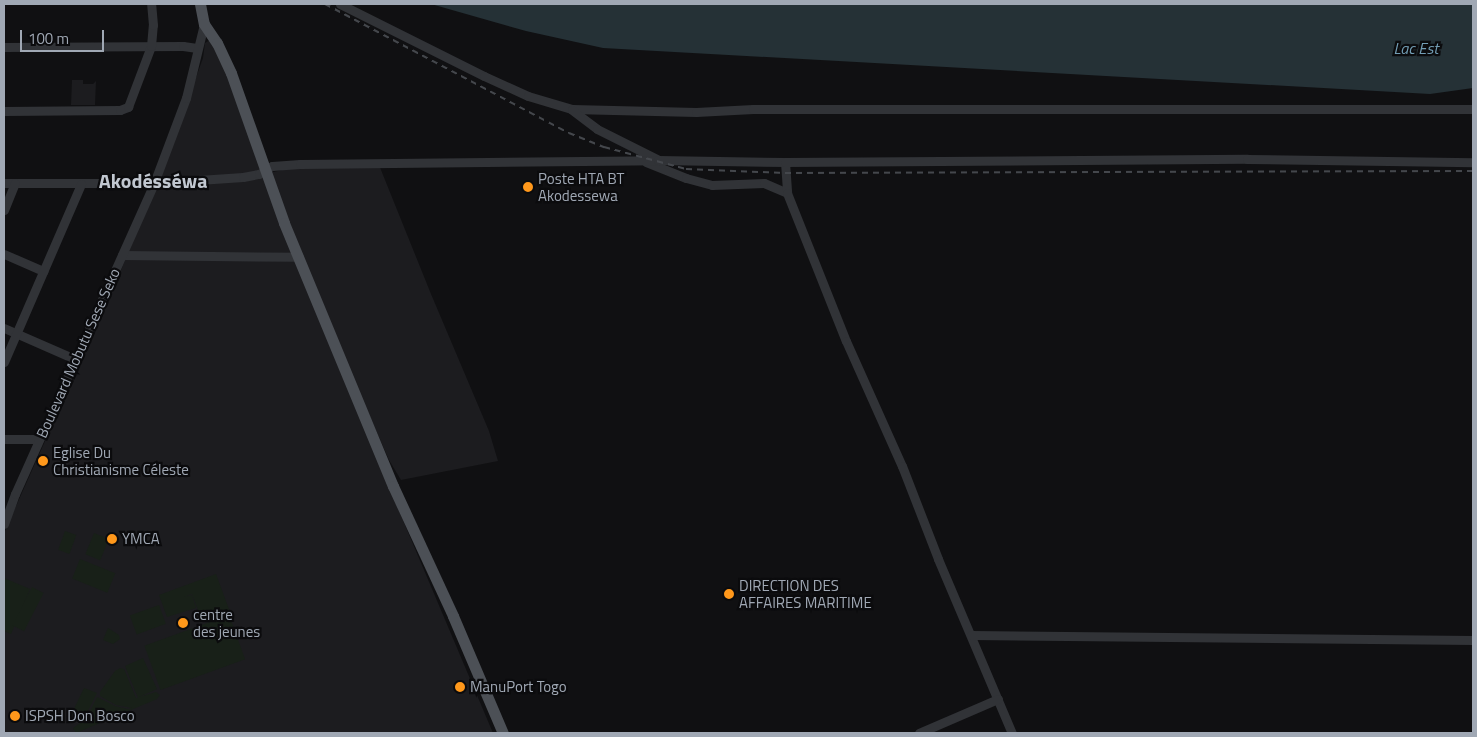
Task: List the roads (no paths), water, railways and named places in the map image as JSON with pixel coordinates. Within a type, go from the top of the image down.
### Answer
[{"type":"main road","points":[[200,4],[204,24],[218,43],[231,73],[250,123],[264,170],[393,486],[453,616],[503,733]]},
{"type":"street","points":[[4,111],[125,109],[130,103],[151,46],[153,25],[151,4]]},
{"type":"street","points":[[340,4],[493,80],[547,103],[572,109],[628,112],[753,109],[1473,109]]},
{"type":"street","name":"Boulevard Mobutu Sese Seko","points":[[4,524],[39,439],[154,182],[186,98],[204,24]]},
{"type":"street","points":[[4,46],[151,46],[197,48]]},
{"type":"street","points":[[572,109],[597,129],[658,160]]},
{"type":"street","points":[[4,183],[81,184],[154,182],[255,176],[264,170],[282,164],[658,160],[785,162],[1247,159],[1473,162]]},
{"type":"street","points":[[641,161],[686,178],[712,185],[764,183],[787,193]]},
{"type":"street","points":[[785,162],[787,193],[846,341],[902,466],[938,559],[1012,733]]},
{"type":"street","points":[[4,210],[15,183]]},
{"type":"street","points":[[4,362],[81,184]]},
{"type":"street","points":[[4,254],[44,271]]},
{"type":"street","points":[[122,256],[299,257]]},
{"type":"street","points":[[4,328],[75,360]]},
{"type":"street","points":[[4,439],[39,439]]},
{"type":"street","points":[[4,494],[15,494]]},
{"type":"street","points":[[971,635],[1473,640]]},
{"type":"street","points":[[919,733],[998,699]]},
{"type":"water","name":"Lac Est","points":[[431,4],[1473,4],[1473,88],[1430,94],[603,48],[526,31]]},
{"type":"railway","points":[[325,4],[569,133],[604,147],[686,169],[785,173],[1473,171]]},
{"type":"place","name":"Poste HTA BT Akodessewa","points":[[528,187]]},
{"type":"place","name":"Eglise Du Christianisme Céleste","points":[[43,461]]},
{"type":"place","name":"YMCA","points":[[112,539]]},
{"type":"place","name":"DIRECTION DES AFFAIRES MARITIME","points":[[729,594]]},
{"type":"place","name":"centre des jeunes","points":[[183,623]]},
{"type":"place","name":"ManuPort Togo","points":[[460,687]]},
{"type":"place","name":"ISPSH Don Bosco","points":[[15,716]]},
{"type":"district","name":"Akodésséwa","points":[[153,180]]}]
